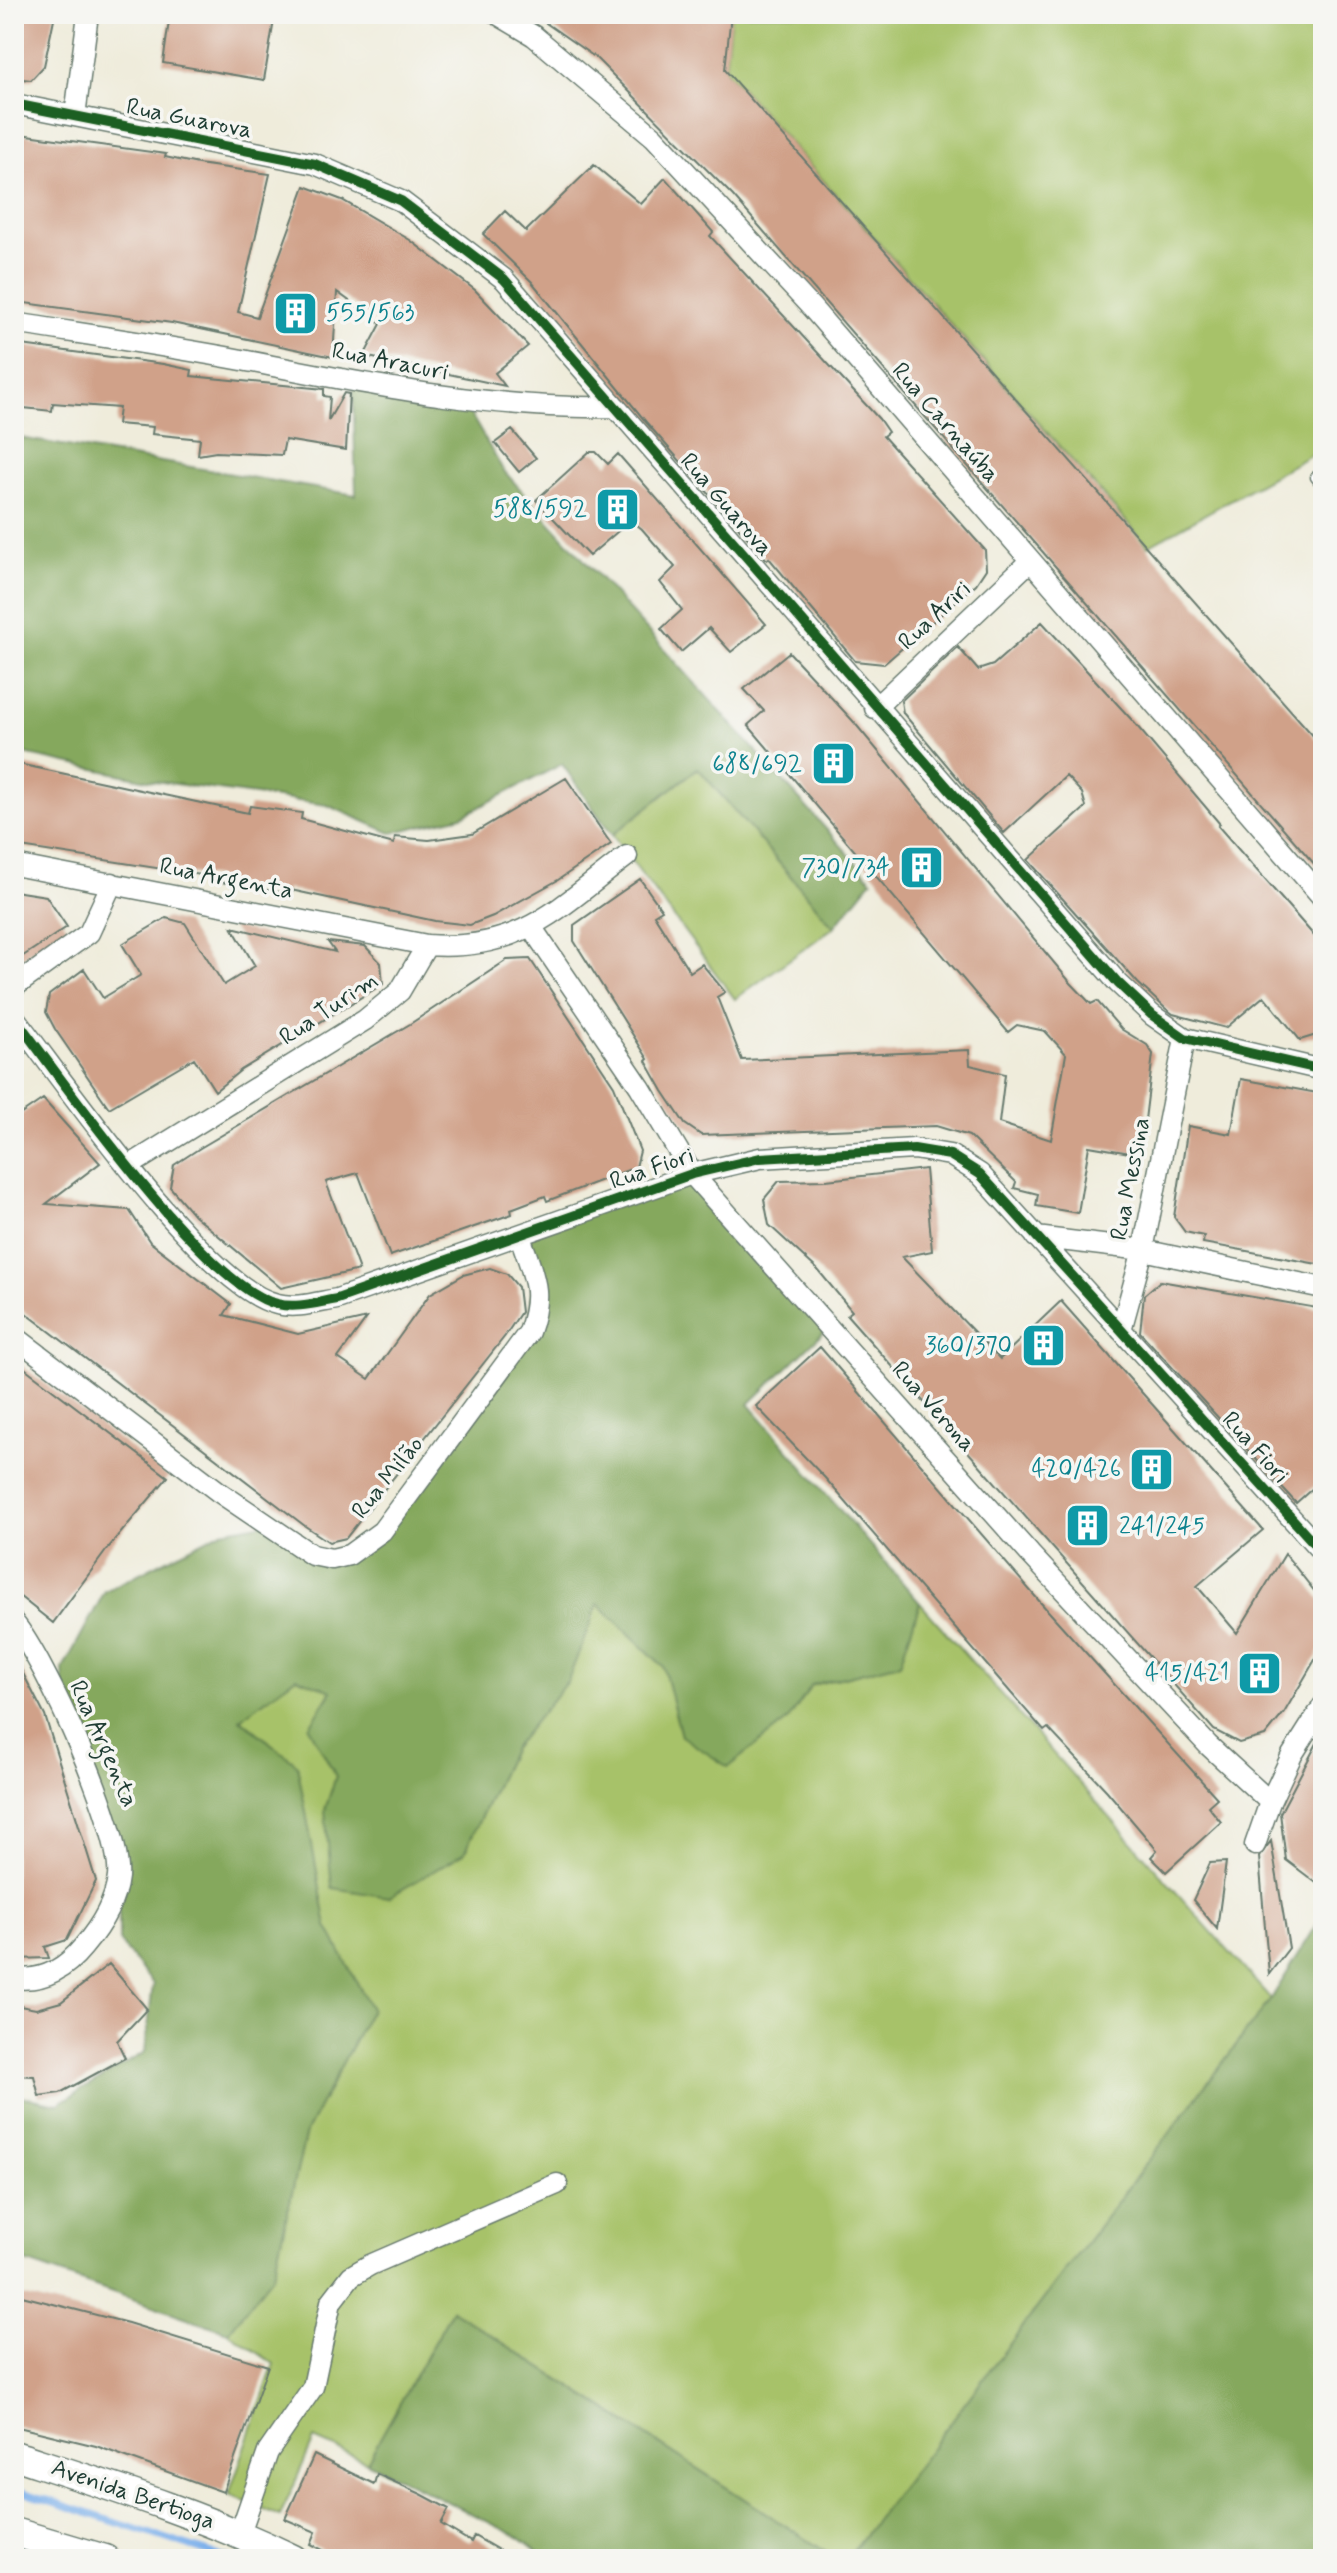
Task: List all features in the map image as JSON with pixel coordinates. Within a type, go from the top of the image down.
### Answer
[{"type":"street","points":[[75,116],[88,14]]},
{"type":"street","name":"Rua Carnaúba","points":[[497,14],[534,36],[654,137],[812,308],[1323,898]]},
{"type":"street","name":"Rua Guarova","points":[[17,105],[315,164],[401,201],[504,279],[1118,983],[1152,1015],[1185,1038],[1320,1068]]},
{"type":"street","name":"Rua Aracuri","points":[[14,323],[196,352],[456,401],[556,409],[616,407]]},
{"type":"street","name":"Rua Ariri","points":[[875,708],[1030,561]]},
{"type":"street","points":[[427,945],[459,948],[532,928],[627,856]]},
{"type":"street","name":"Rua Argenta","points":[[14,865],[427,945]]},
{"type":"street","points":[[14,987],[89,933],[112,883]]},
{"type":"street","name":"Rua Verona","points":[[532,928],[640,1087],[692,1174],[1030,1554],[1208,1745],[1270,1802]]},
{"type":"street","name":"Rua Turim","points":[[129,1166],[365,1020],[400,991],[427,945]]},
{"type":"street","name":"Rua Fiori","points":[[14,1017],[190,1240],[230,1278],[257,1297],[277,1304],[299,1306],[337,1299],[692,1174],[760,1158],[914,1149],[950,1155],[980,1174],[1323,1553]]},
{"type":"street","name":"Rua Messina","points":[[1121,1330],[1143,1250],[1185,1038]]},
{"type":"street","name":"Rua Milão","points":[[14,1336],[219,1492],[312,1555],[332,1559],[349,1555],[382,1531],[529,1332],[538,1307],[537,1291],[520,1236]]},
{"type":"street","points":[[1036,1237],[1143,1250],[1323,1288]]},
{"type":"street","name":"Rua Argenta","points":[[14,1623],[37,1659],[99,1790],[114,1837],[119,1875],[113,1902],[98,1928],[73,1959],[42,1977],[14,1978]]},
{"type":"street","points":[[1255,1845],[1270,1802],[1292,1755],[1323,1706]]},
{"type":"street","points":[[240,2533],[268,2452],[313,2387],[331,2302],[338,2289],[370,2265],[557,2184]]},
{"type":"street","name":"Avenida Bertioga","points":[[14,2455],[119,2487],[240,2533],[293,2559]]},
{"type":"street","points":[[14,2532],[105,2559]]},
{"type":"path","points":[[14,155],[17,105]]},
{"type":"green space","points":[[731,14],[1323,14],[1323,448],[1148,546],[725,70]]},
{"type":"green space","points":[[353,381],[467,408],[503,470],[872,880],[834,927],[698,768],[612,835],[562,764],[462,816],[391,833],[327,805],[147,780],[14,752],[14,437],[356,495]]},
{"type":"green space","points":[[698,768],[834,927],[735,999],[612,835]]},
{"type":"green space","points":[[692,1174],[827,1329],[749,1404],[920,1603],[900,1663],[812,1685],[788,1720],[728,1767],[681,1736],[663,1666],[598,1604],[568,1680],[512,1750],[464,1853],[389,1897],[332,1888],[325,1810],[336,1776],[309,1727],[332,1691],[296,1677],[240,1719],[297,1764],[327,1926],[371,2009],[306,2132],[273,2275],[228,2332],[14,2258],[14,2095],[58,2104],[145,2052],[153,1984],[119,1941],[119,1875],[65,1720],[63,1669],[105,1591],[222,1531],[265,1523],[332,1559],[382,1531],[529,1332],[533,1275],[520,1236]]},
{"type":"green space","points":[[598,1603],[663,1666],[681,1736],[788,1720],[812,1685],[900,1663],[920,1603],[1271,1999],[847,2559],[837,2559],[452,2310],[367,2462],[314,2439],[280,2517],[229,2494],[274,2364],[228,2332],[273,2275],[306,2132],[371,2009],[327,1927],[297,1765],[240,1718],[296,1677],[332,1690],[310,1727],[336,1776],[325,1810],[464,1853],[512,1750],[568,1680]]},
{"type":"green space","points":[[1323,1915],[1323,2559],[847,2559],[1271,1999]]},
{"type":"green space","points":[[452,2310],[837,2559],[548,2559],[521,2538],[367,2462]]},
{"type":"building","points":[[14,14],[55,14],[44,66],[31,80],[14,78]]},
{"type":"building","points":[[170,14],[275,14],[264,80],[163,63]]},
{"type":"building","points":[[533,14],[731,14],[725,70],[1323,747],[1323,874],[733,196],[596,58]]},
{"type":"building","points":[[20,134],[166,154],[165,157],[198,164],[270,174],[238,312],[257,317],[305,186],[342,200],[410,240],[475,290],[528,346],[495,373],[505,386],[364,356],[381,324],[337,292],[333,357],[172,323],[17,302],[20,286],[14,285],[14,188]]},
{"type":"building","points":[[594,165],[641,204],[665,178],[713,232],[710,236],[879,419],[888,432],[883,436],[985,550],[986,569],[976,584],[884,664],[855,661],[769,558],[767,560],[646,422],[532,282],[483,234],[505,211],[526,231]]},
{"type":"building","points":[[14,344],[163,364],[192,370],[191,376],[324,389],[324,396],[330,397],[328,421],[344,393],[349,394],[346,450],[285,440],[282,455],[216,452],[198,455],[200,439],[152,434],[153,427],[117,424],[119,408],[53,403],[52,411],[14,407]]},
{"type":"building","points":[[512,430],[536,458],[519,472],[495,443]]},
{"type":"building","points":[[589,452],[596,452],[608,464],[618,454],[766,624],[731,652],[709,628],[681,652],[661,629],[682,610],[660,582],[675,567],[642,529],[631,520],[589,556],[536,500]]},
{"type":"building","points":[[1042,622],[1131,719],[1220,824],[1218,826],[1323,946],[1323,1033],[1300,1040],[1264,996],[1226,1028],[1173,1014],[1165,1008],[1138,983],[1028,860],[1086,807],[1082,793],[1066,776],[1004,833],[903,713],[901,701],[958,647],[978,670],[993,665]]},
{"type":"building","points":[[789,652],[853,721],[1070,982],[1091,1004],[1097,1001],[1121,1029],[1147,1045],[1153,1054],[1145,1120],[1136,1154],[1089,1146],[1078,1213],[1036,1206],[1038,1194],[1014,1188],[1016,1182],[969,1136],[936,1126],[701,1135],[685,1124],[663,1091],[646,1061],[648,1059],[574,941],[574,925],[640,879],[662,910],[654,915],[690,972],[702,964],[725,992],[717,997],[742,1060],[969,1050],[970,1065],[1005,1074],[999,1123],[1051,1140],[1066,1054],[1045,1031],[1017,1025],[1008,1032],[748,725],[764,711],[744,689]]},
{"type":"building","points":[[14,763],[248,813],[250,806],[302,813],[301,819],[394,844],[395,837],[429,840],[472,834],[566,778],[611,844],[558,880],[493,916],[470,925],[435,921],[286,889],[285,893],[220,882],[221,878],[14,846]]},
{"type":"building","points":[[14,891],[46,896],[67,927],[14,962]]},
{"type":"building","points":[[166,918],[185,923],[224,985],[255,966],[232,927],[335,952],[328,942],[365,946],[381,963],[383,984],[241,1070],[215,1091],[194,1058],[109,1108],[55,1029],[46,1012],[49,995],[84,969],[103,998],[141,975],[122,944]]},
{"type":"building","points":[[530,959],[614,1086],[640,1151],[636,1167],[547,1201],[545,1196],[511,1209],[512,1214],[390,1256],[358,1173],[326,1182],[359,1270],[281,1288],[194,1215],[170,1187],[174,1165],[200,1148],[410,1024],[507,960]]},
{"type":"building","points":[[1241,1079],[1323,1094],[1323,1265],[1203,1243],[1204,1236],[1185,1232],[1174,1217],[1188,1126],[1231,1134]]},
{"type":"building","points":[[43,1099],[100,1163],[46,1204],[129,1210],[150,1242],[231,1304],[224,1315],[298,1334],[367,1318],[338,1358],[369,1379],[430,1294],[463,1275],[490,1268],[507,1274],[518,1287],[521,1312],[505,1336],[346,1538],[329,1542],[305,1526],[14,1304],[14,1119]]},
{"type":"building","points":[[925,1169],[932,1251],[902,1257],[1000,1359],[1061,1301],[1263,1530],[1197,1586],[1237,1633],[1285,1554],[1323,1602],[1323,1646],[1284,1713],[1265,1736],[1239,1743],[1214,1730],[847,1315],[852,1311],[818,1270],[769,1225],[764,1199],[779,1181],[826,1180]]},
{"type":"building","points":[[1160,1281],[1323,1309],[1323,1479],[1296,1503],[1140,1332],[1144,1295]]},
{"type":"building","points":[[820,1347],[1040,1602],[1217,1798],[1208,1806],[1221,1822],[1166,1872],[1151,1857],[1157,1850],[1107,1791],[1048,1728],[1044,1731],[825,1478],[756,1406]]},
{"type":"building","points":[[14,1360],[168,1477],[108,1548],[53,1623],[14,1592]]},
{"type":"building","points":[[14,1656],[45,1716],[96,1881],[67,1940],[45,1947],[49,1958],[14,1959]]},
{"type":"building","points":[[1323,1732],[1323,1888],[1286,1860],[1280,1813]]},
{"type":"building","points":[[1271,1841],[1289,1948],[1269,1974],[1259,1857]]},
{"type":"building","points":[[1226,1862],[1217,1929],[1193,1900],[1210,1863]]},
{"type":"building","points":[[109,1964],[147,2009],[117,2041],[125,2058],[60,2093],[39,2096],[34,2076],[14,2075],[14,2005],[36,2009],[61,2002]]},
{"type":"building","points":[[14,2294],[128,2323],[268,2366],[223,2492],[96,2446],[14,2426]]},
{"type":"building","points":[[314,2455],[374,2484],[377,2474],[421,2494],[449,2509],[441,2524],[471,2542],[474,2536],[514,2559],[340,2559],[311,2544],[316,2532],[285,2519]]},
{"type":"waterway","points":[[14,2489],[228,2559]]},
{"type":"cycle path","points":[[14,104],[315,164],[401,201],[504,279],[1118,983],[1152,1015],[1185,1038],[1323,1070]]},
{"type":"cycle path","points":[[14,1017],[100,1131],[176,1223],[247,1290],[277,1304],[292,1306],[337,1299],[692,1174],[760,1158],[914,1149],[950,1155],[980,1174],[1323,1553]]},
{"type":"place","name":"555/563","points":[[295,313]]},
{"type":"place","name":"588/592","points":[[618,509]]},
{"type":"place","name":"688/692","points":[[833,764]]},
{"type":"place","name":"730/734","points":[[921,868]]},
{"type":"place","name":"360/370","points":[[1043,1346]]},
{"type":"place","name":"420/426","points":[[1152,1469]]},
{"type":"place","name":"241/245","points":[[1088,1526]]},
{"type":"place","name":"415/421","points":[[1260,1673]]}]
